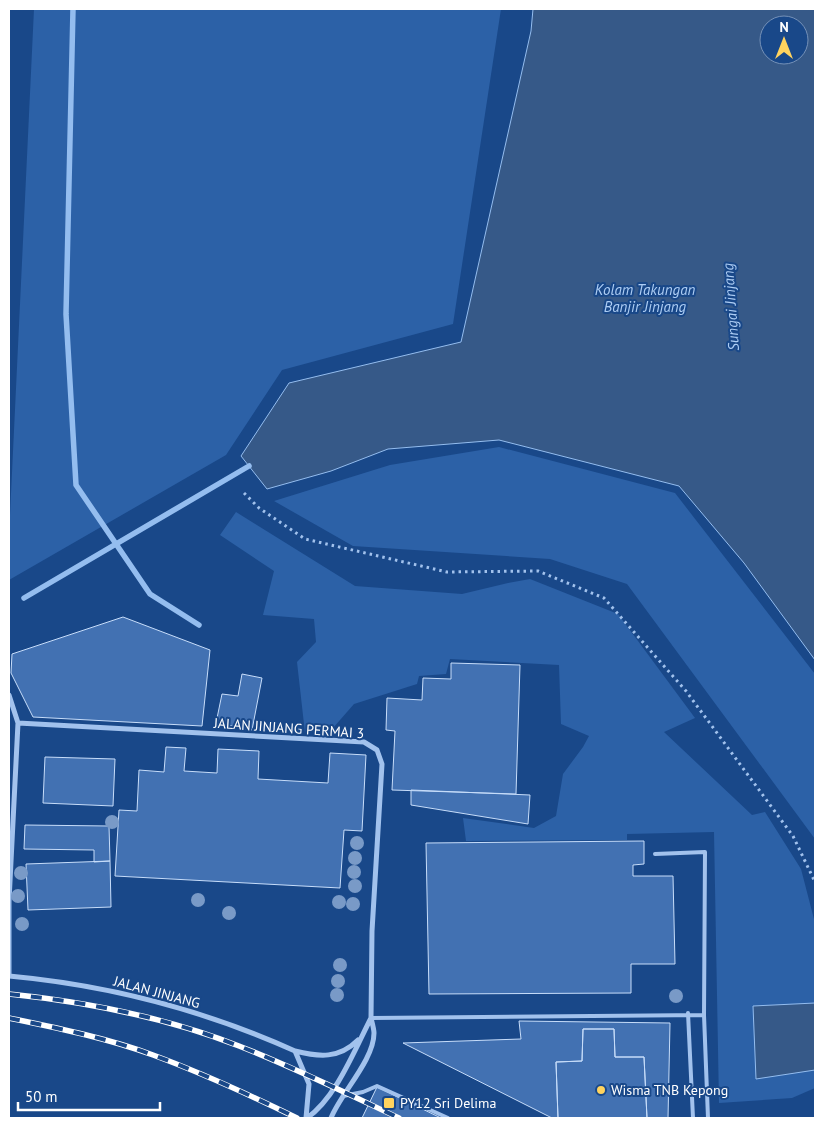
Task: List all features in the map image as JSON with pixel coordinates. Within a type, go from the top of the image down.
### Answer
[{"type":"street","points":[[9,695],[18,723],[9,901],[9,976]]},
{"type":"street","name":"JALAN JINJANG PERMAI 3","points":[[18,723],[364,742],[377,750],[382,764],[372,931],[371,1018],[374,1034],[365,1062],[331,1118]]},
{"type":"street","name":"JALAN JINJANG","points":[[9,976],[72,983],[126,994],[251,1031],[295,1051],[315,1056],[333,1056],[348,1050],[363,1034]]},
{"type":"street","points":[[306,1118],[324,1101],[344,1071],[371,1018]]},
{"type":"street","points":[[295,1051],[309,1084],[306,1118]]},
{"type":"lane","points":[[655,854],[705,852],[704,1015],[708,1118]]},
{"type":"lane","points":[[688,1013],[693,1118]]},
{"type":"lane","points":[[371,1018],[688,1013],[704,1015]]},
{"type":"lane","points":[[343,1096],[363,1092],[377,1086],[448,1118]]},
{"type":"path","points":[[244,493],[259,508],[305,538],[447,572],[538,571],[604,598],[686,691],[793,836],[815,882]]},
{"type":"shaded area","points":[[34,9],[501,9],[453,324],[282,370],[226,455],[9,580],[9,536]]},
{"type":"shaded area","points":[[499,447],[675,493],[815,674],[815,839],[627,584],[550,559],[353,546],[274,501],[390,465]]},
{"type":"shaded area","points":[[236,512],[355,586],[462,594],[530,579],[618,614],[695,718],[664,732],[752,815],[765,812],[801,869],[815,923],[815,1088],[792,1098],[719,1103],[714,832],[627,834],[627,840],[466,841],[463,818],[534,828],[556,816],[563,774],[589,736],[561,724],[559,665],[450,659],[446,674],[419,676],[417,684],[354,704],[333,728],[305,733],[297,662],[316,642],[314,619],[263,615],[274,571],[220,535]]},
{"type":"water","name":"Kolam Takungan Banjir Jinjang","points":[[533,9],[815,9],[815,660],[744,563],[679,486],[499,440],[388,449],[331,471],[267,489],[241,456],[289,383],[461,342],[531,31]]},
{"type":"water","points":[[815,1003],[815,1070],[756,1079],[753,1006]]},
{"type":"building","points":[[123,617],[210,650],[202,726],[33,717],[11,673],[12,654]]},
{"type":"building","points":[[451,663],[520,665],[516,794],[392,790],[395,731],[386,730],[387,698],[422,700],[423,678],[451,679]]},
{"type":"building","points":[[242,674],[262,678],[252,730],[216,723],[222,694],[238,696]]},
{"type":"building","points":[[166,747],[186,748],[184,771],[217,773],[218,749],[259,751],[258,779],[328,783],[330,753],[366,755],[362,831],[344,830],[340,888],[115,876],[119,810],[137,811],[139,770],[164,772]]},
{"type":"building","points":[[45,757],[115,759],[113,806],[43,803]]},
{"type":"building","points":[[411,790],[530,795],[528,824],[411,805]]},
{"type":"building","points":[[25,825],[109,826],[110,861],[94,862],[94,850],[24,849]]},
{"type":"building","points":[[644,841],[644,864],[633,865],[633,876],[673,876],[675,964],[631,964],[631,993],[429,994],[426,843]]},
{"type":"building","points":[[110,861],[111,907],[28,910],[26,864]]},
{"type":"building","points":[[519,1021],[670,1023],[668,1118],[647,1118],[644,1057],[615,1057],[614,1029],[583,1029],[582,1061],[556,1062],[558,1118],[552,1118],[403,1043],[521,1039]]},
{"type":"building","name":"Wisma TNB Kepong","points":[[583,1029],[614,1029],[615,1057],[644,1057],[647,1118],[558,1118],[556,1062],[582,1061]]},
{"type":"building","name":"PY12 Sri Delima","points":[[377,1087],[441,1118],[362,1118]]},
{"type":"waterway","points":[[73,9],[66,314],[76,485],[150,594],[199,625]]},
{"type":"waterway","points":[[24,598],[249,466]]},
{"type":"railway","points":[[9,994],[97,1006],[183,1027],[259,1054],[399,1118]]},
{"type":"railway","points":[[9,1018],[82,1034],[136,1049],[208,1077],[297,1118]]},
{"type":"place","name":"Wisma TNB Kepong","points":[[601,1090]]},
{"type":"place","name":"PY12 Sri Delima","points":[[389,1103]]},
{"type":"water label","name":"Sungai Jinjang","points":[[731,307]]}]
